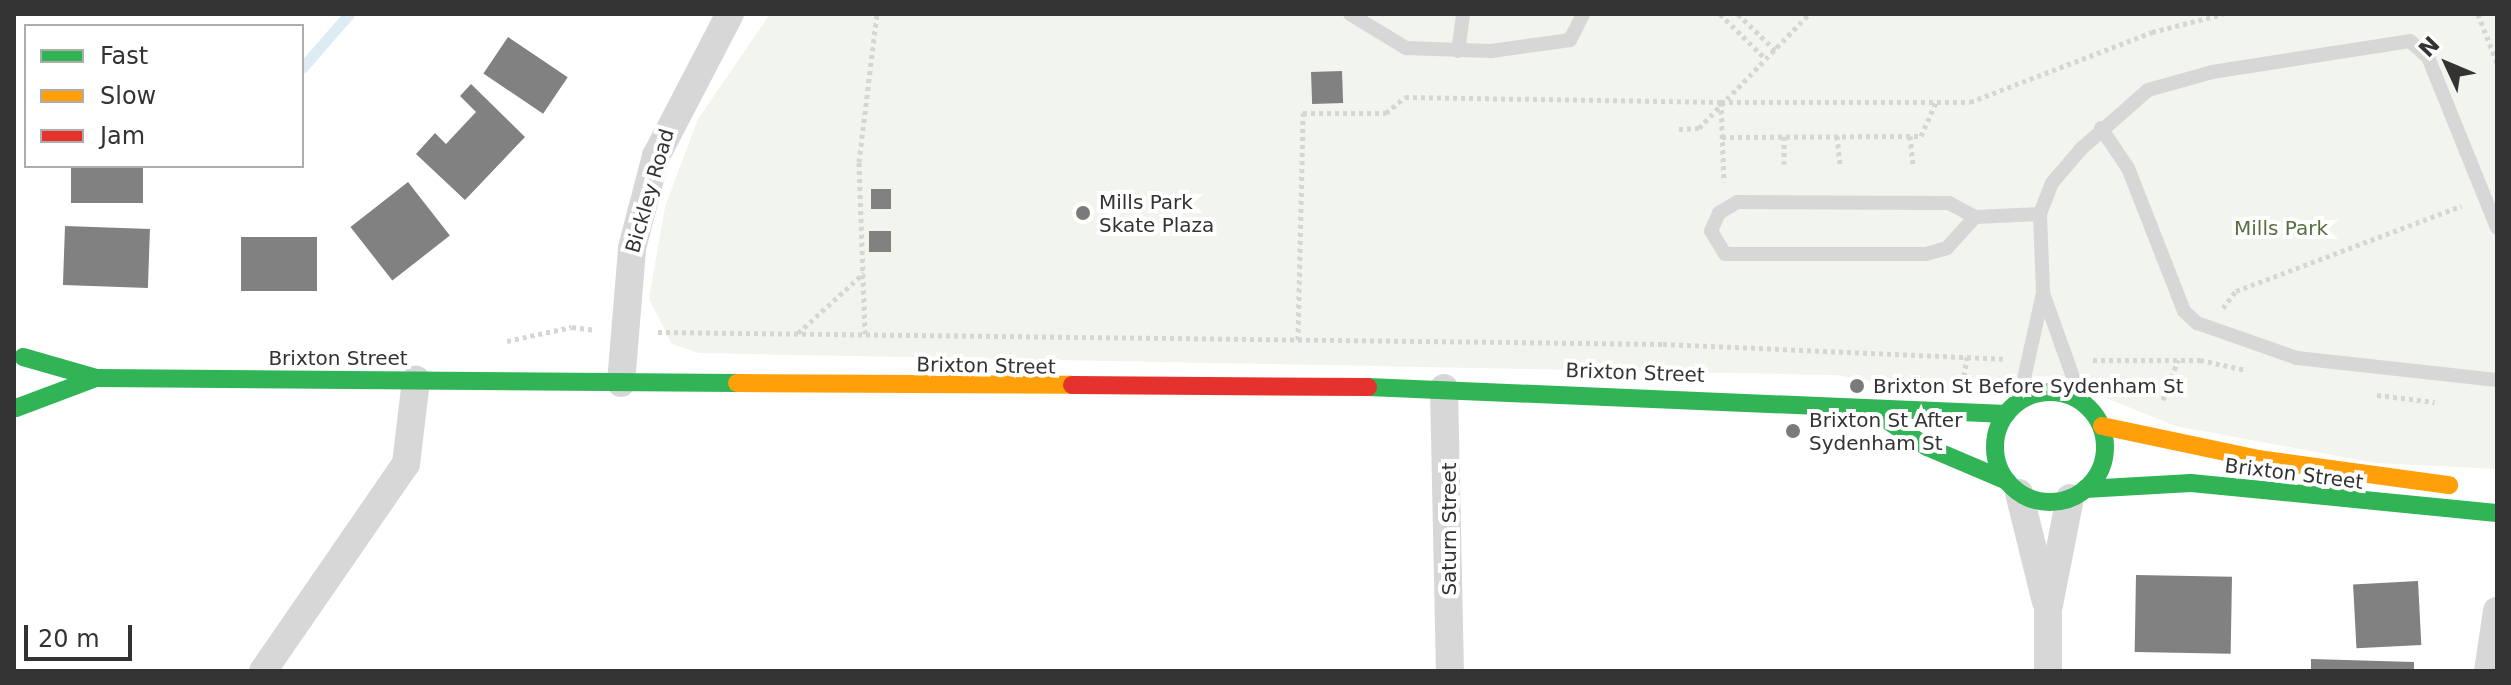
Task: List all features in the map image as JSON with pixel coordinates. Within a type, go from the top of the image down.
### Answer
[{"type":"main road","name":"Brixton Street","points":[[19,350],[96,378],[1444,388],[1681,396],[1876,413],[2012,408],[2050,391],[2081,400]]},
{"type":"main road","points":[[15,408],[25,383],[19,350]]},
{"type":"main road","name":"Brixton Street","points":[[15,408],[96,378]]},
{"type":"main road","points":[[2078,494],[2104,460],[2102,426],[2081,400]]},
{"type":"main road","points":[[2012,408],[1995,448],[2013,487]]},
{"type":"main road","name":"Brixton Street","points":[[1876,413],[1927,447],[2035,500],[2191,483],[2497,513]]},
{"type":"main road","name":"Brixton Street","points":[[2102,426],[2258,459],[2465,485]]},
{"type":"street","name":"Bickley Road","points":[[621,383],[632,248],[656,156],[730,14]]},
{"type":"street","points":[[263,671],[406,464],[416,380]]},
{"type":"street","name":"Saturn Street","points":[[1444,388],[1450,671]]},
{"type":"street","points":[[2013,487],[2048,610]]},
{"type":"street","points":[[2048,671],[2048,610],[2078,494]]},
{"type":"street","points":[[2488,671],[2497,611]]},
{"type":"lane","points":[[1350,14],[1406,48],[1458,51],[1558,45],[1581,28],[1583,14]]},
{"type":"lane","points":[[1458,51],[1463,14]]},
{"type":"lane","points":[[2012,408],[2043,293],[2040,214],[2052,183],[2101,128],[2148,90],[2212,72],[2410,41],[2428,57],[2497,228]]},
{"type":"lane","points":[[2101,128],[2128,168],[2184,311],[2213,330],[2297,358],[2497,380]]},
{"type":"lane","points":[[1975,217],[1947,248],[1926,254],[1725,254],[1711,231],[1719,213],[1737,202],[1949,203],[1975,217],[2040,214]]},
{"type":"lane","points":[[2043,293],[2081,400]]},
{"type":"path","points":[[865,334],[859,162],[877,14]]},
{"type":"path","points":[[1720,14],[1766,59]]},
{"type":"path","points":[[1738,14],[1775,50]]},
{"type":"path","points":[[1679,129],[1699,128],[1809,14]]},
{"type":"path","points":[[1298,340],[1303,113],[1386,113],[1405,97],[1970,102],[2152,32],[2223,14]]},
{"type":"path","points":[[2478,14],[2497,63]]},
{"type":"path","points":[[1721,102],[1724,189]]},
{"type":"path","points":[[1722,137],[1921,136],[1936,102]]},
{"type":"path","points":[[1784,136],[1784,164]]},
{"type":"path","points":[[1837,136],[1840,164]]},
{"type":"path","points":[[1910,136],[1913,165]]},
{"type":"path","points":[[2200,360],[2236,291],[2484,197]]},
{"type":"path","points":[[798,333],[865,273]]},
{"type":"path","points":[[505,342],[572,327],[594,330]]},
{"type":"path","points":[[660,332],[1298,340],[2012,359]]},
{"type":"green space","name":"Mills Park","points":[[770,14],[2497,14],[2497,469],[2376,463],[2175,426],[2104,397],[2086,377],[2006,376],[1994,390],[1942,393],[1836,375],[699,353],[672,344],[649,299],[665,207],[698,119]]},
{"type":"building","points":[[508,37],[568,77],[543,114],[483,73]]},
{"type":"building","points":[[1342,71],[1343,103],[1312,104],[1311,72]]},
{"type":"building","points":[[471,84],[525,137],[465,200],[416,154],[435,133],[446,144],[476,112],[460,96]]},
{"type":"building","points":[[71,168],[143,168],[143,203],[71,203]]},
{"type":"building","points":[[408,182],[450,236],[392,281],[350,227]]},
{"type":"building","points":[[871,189],[891,189],[891,209],[871,209]]},
{"type":"building","points":[[65,226],[150,229],[148,288],[63,285]]},
{"type":"building","points":[[869,231],[891,231],[891,252],[869,252]]},
{"type":"building","points":[[241,237],[317,237],[317,291],[241,291]]},
{"type":"building","points":[[2136,575],[2232,577],[2231,654],[2135,652]]},
{"type":"building","points":[[2418,581],[2421,645],[2356,648],[2353,584]]},
{"type":"building","points":[[2311,659],[2414,662],[2414,671],[2311,671]]},
{"type":"waterway","points":[[304,66],[349,14]]},
{"type":"traffic: fast","points":[[23,357],[96,378],[737,383]]},
{"type":"traffic: fast","points":[[16,408],[96,378]]},
{"type":"traffic: fast","points":[[1368,387],[2006,414]]},
{"type":"traffic: fast","points":[[2050,392],[2071,396],[2089,408],[2101,426],[2105,447],[2101,468],[2089,486],[2071,498],[2050,502],[2029,498],[2011,486],[1999,468],[1995,447],[1999,426],[2011,408],[2029,396],[2050,392]]},
{"type":"traffic: fast","points":[[1876,413],[1927,447],[2007,481]]},
{"type":"traffic: fast","points":[[2085,489],[2191,483],[2497,513]]},
{"type":"traffic: slow","points":[[737,383],[1072,385]]},
{"type":"traffic: slow","points":[[2102,426],[2258,459],[2449,485]]},
{"type":"traffic: jam","points":[[1072,385],[1368,387]]},
{"type":"place","name":"Mills Park Skate Plaza","points":[[1083,213]]},
{"type":"place","name":"Brixton St Before Sydenham St","points":[[1857,386]]},
{"type":"place","name":"Brixton St After Sydenham St","points":[[1793,431]]}]
